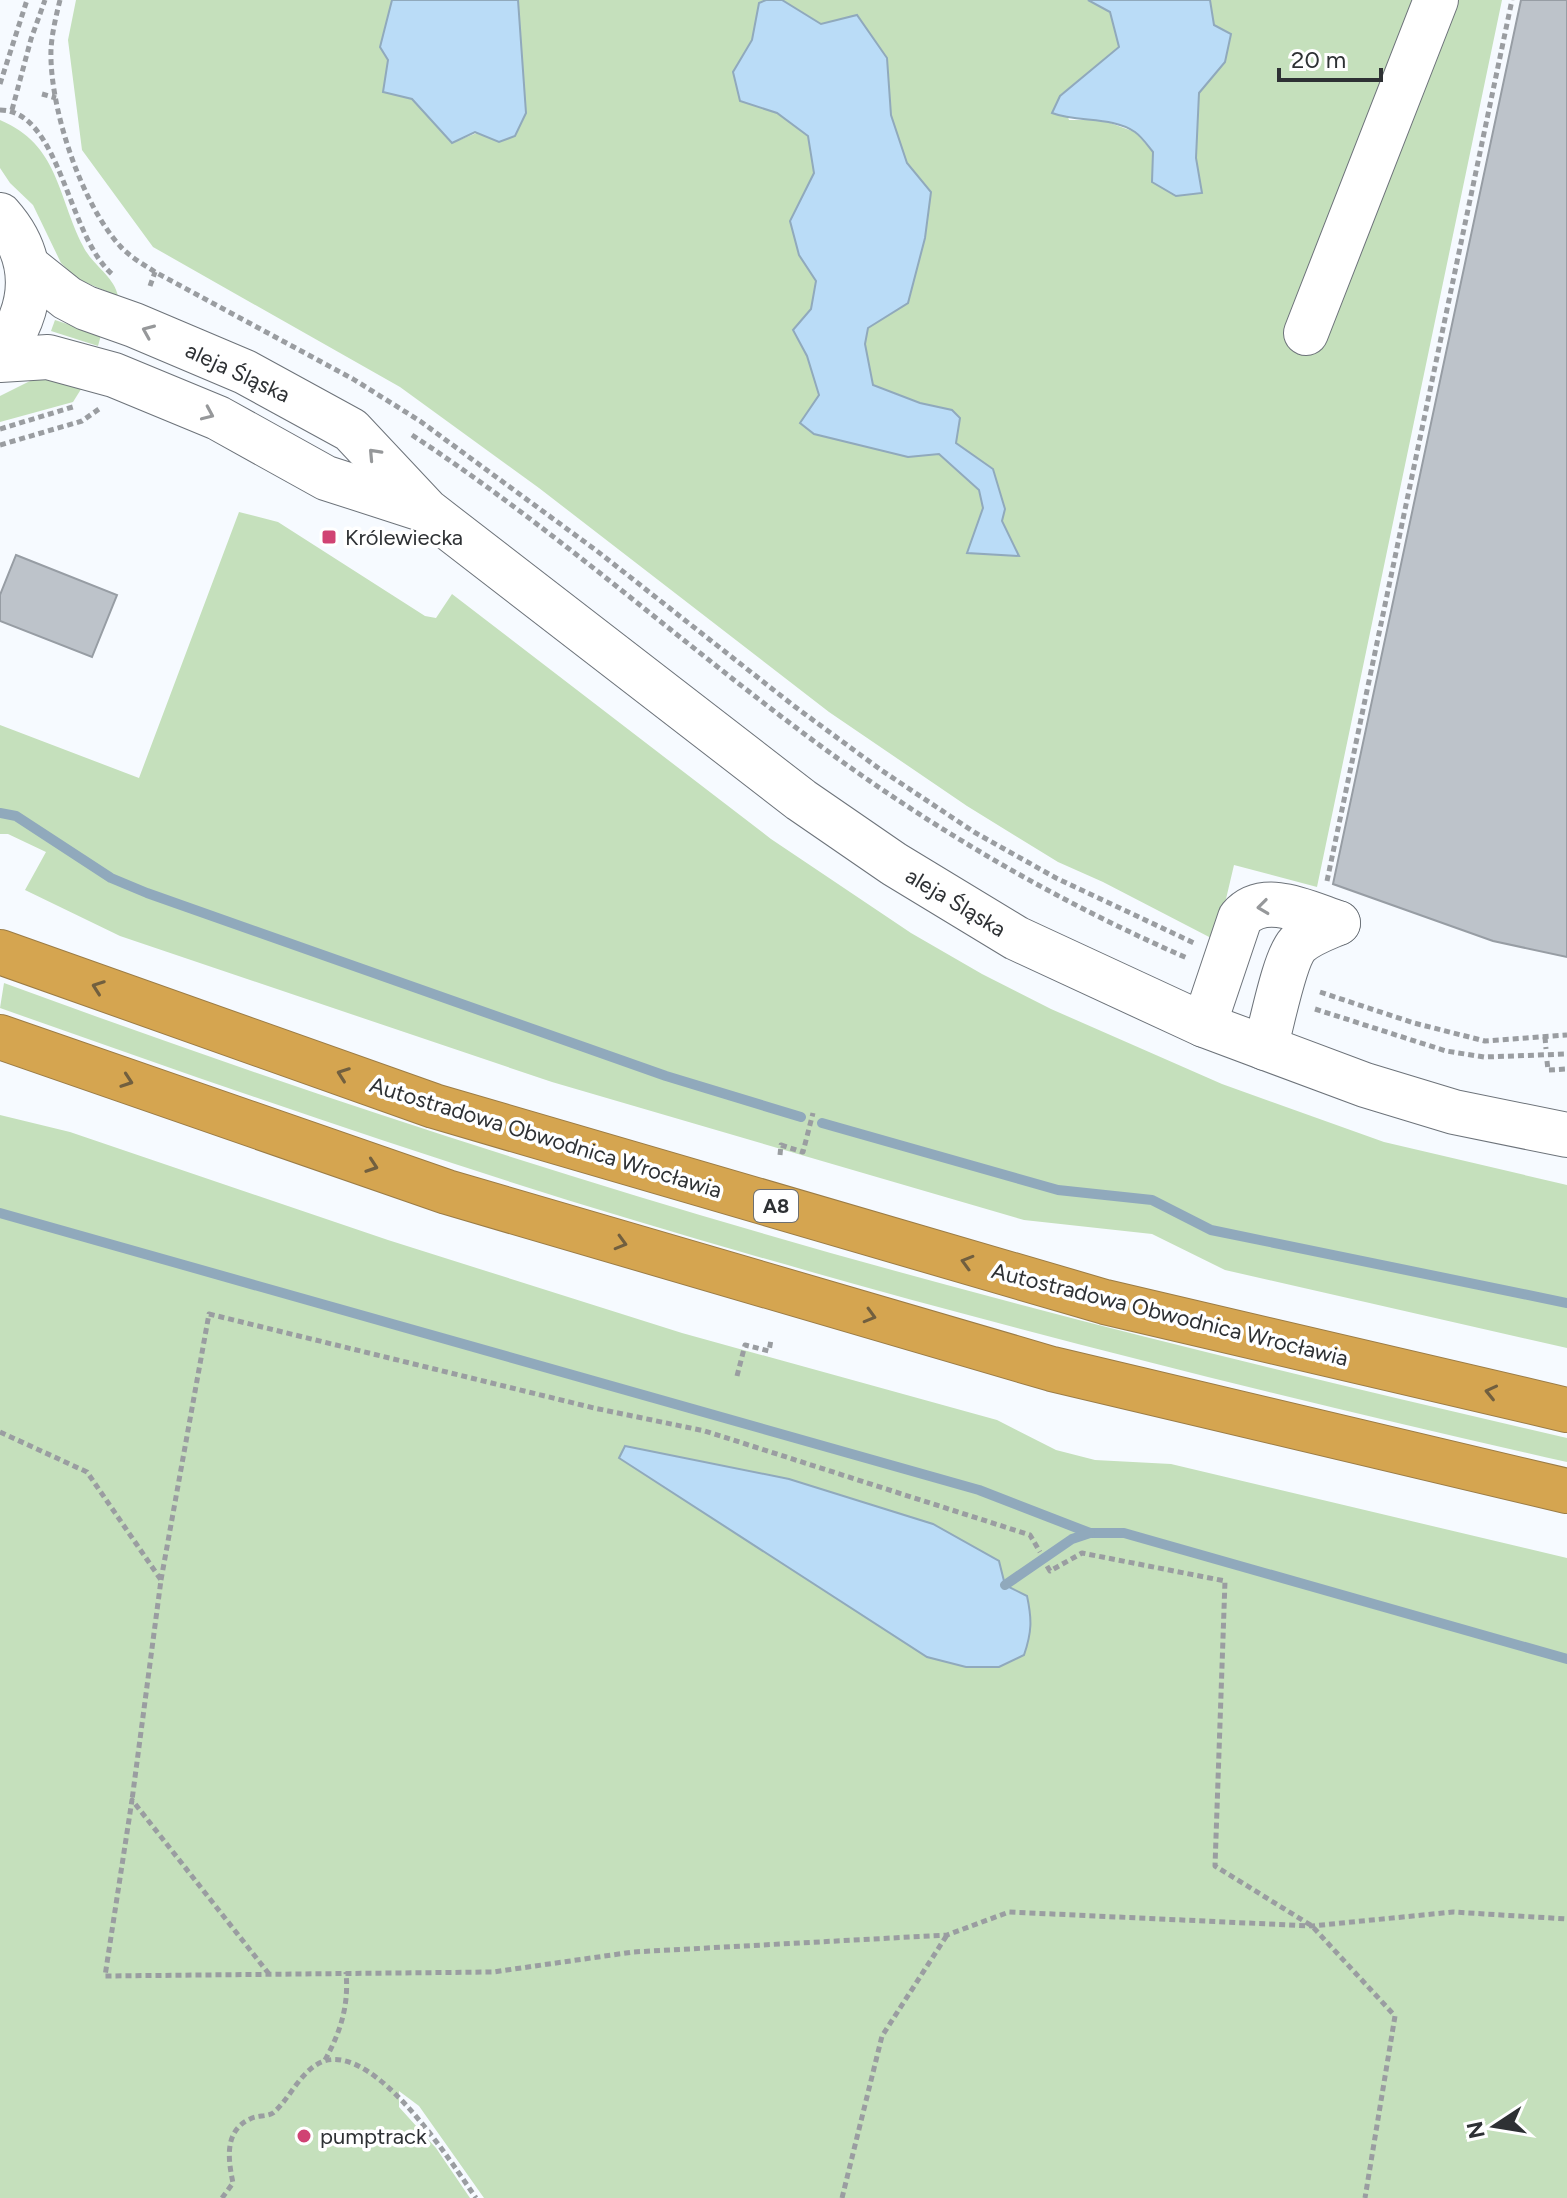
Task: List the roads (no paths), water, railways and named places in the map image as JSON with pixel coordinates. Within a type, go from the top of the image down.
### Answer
[{"type":"highway","name":"Autostradowa Obwodnica Wrocławia","points":[[0,952],[479,1120],[1105,1302],[1567,1410]]},
{"type":"highway","points":[[0,1037],[447,1192],[1037,1365],[1567,1491]]},
{"type":"street","points":[[1306,333],[1436,0]]},
{"type":"street","points":[[0,215],[18,240],[27,266],[28,300],[17,333],[0,358]]},
{"type":"street","name":"aleja Śląska","points":[[27,266],[67,298],[86,308],[245,372],[351,430],[427,511],[801,800],[894,864],[1016,938],[1204,1025],[1365,1085],[1454,1112],[1567,1135]]},
{"type":"street","name":"aleja Śląska","points":[[0,358],[48,357],[114,375],[218,418],[326,478],[427,511]]},
{"type":"street","points":[[1204,1025],[1240,918],[1248,909],[1269,904],[1338,923],[1309,935],[1288,960],[1265,1048]]},
{"type":"water","points":[[392,0],[518,0],[526,113],[515,136],[499,142],[475,132],[452,143],[412,99],[383,92],[388,60],[380,47]]},
{"type":"water","points":[[782,0],[821,24],[857,15],[887,58],[891,115],[907,163],[931,192],[925,238],[908,303],[868,328],[865,344],[873,385],[920,403],[952,410],[960,418],[956,443],[993,469],[1005,509],[1002,521],[1019,556],[967,553],[983,508],[979,490],[939,454],[908,457],[814,434],[800,423],[819,395],[807,356],[793,330],[811,309],[816,281],[799,255],[790,221],[814,173],[808,136],[777,113],[740,101],[733,72],[752,40],[759,3]]},
{"type":"water","points":[[1088,0],[1210,0],[1214,25],[1231,34],[1225,62],[1199,93],[1196,158],[1202,193],[1176,196],[1152,182],[1153,152],[1138,134],[1126,127],[1052,113],[1060,96],[1119,47],[1110,12]]},
{"type":"water","points":[[625,1446],[789,1479],[933,1524],[999,1561],[1005,1585],[1027,1596],[1030,1626],[1024,1655],[999,1667],[966,1667],[927,1657],[619,1458]]},
{"type":"waterway","points":[[0,813],[16,816],[111,878],[147,893],[666,1076],[801,1117]]},
{"type":"waterway","points":[[822,1123],[1058,1190],[1152,1200],[1211,1230],[1567,1303]]},
{"type":"waterway","points":[[0,1213],[979,1490],[1090,1533],[1124,1533],[1567,1659]]},
{"type":"waterway","points":[[1005,1585],[1072,1539],[1090,1533]]},
{"type":"place","name":"Królewiecka","points":[[329,537]]},
{"type":"place","name":"pumptrack","points":[[304,2136]]}]
